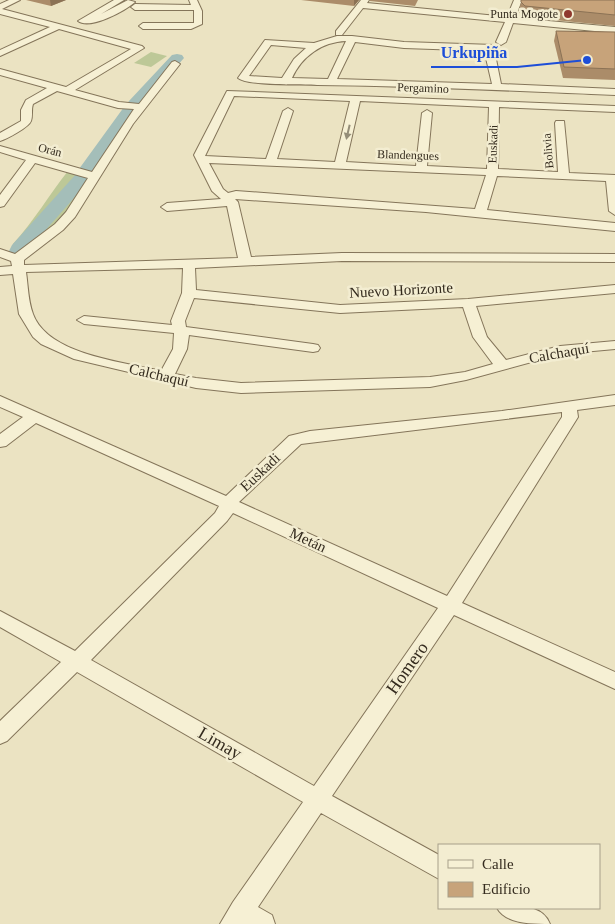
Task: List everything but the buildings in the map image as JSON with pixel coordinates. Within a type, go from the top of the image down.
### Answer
[{"type":"street","points":[[0,6],[16,0]]},
{"type":"street","points":[[120,0],[82,21],[92,22],[131,3],[194,4],[198,24],[143,29],[139,12],[131,3]]},
{"type":"street","points":[[501,42],[518,0]]},
{"type":"street","points":[[339,33],[363,3],[615,30]]},
{"type":"street","points":[[0,11],[139,48],[68,90]]},
{"type":"street","points":[[0,53],[59,26]]},
{"type":"street","points":[[286,81],[289,73],[315,46],[329,40],[351,40],[391,44],[494,48],[498,52],[491,58],[497,87]]},
{"type":"street","points":[[331,82],[351,40]]},
{"type":"street","points":[[315,46],[268,42],[243,75],[245,79],[286,81],[615,92]]},
{"type":"street","points":[[0,271],[18,264],[59,227],[82,198],[125,129],[175,64]]},
{"type":"street","points":[[0,72],[118,105],[141,107]]},
{"type":"street","points":[[0,138],[25,123],[27,120],[26,109],[28,103],[56,88]]},
{"type":"street","name":"Pergamino","points":[[200,159],[199,156],[230,94],[234,93],[615,108]]},
{"type":"street","points":[[346,166],[361,99]]},
{"type":"street","name":"Euskadi","points":[[480,212],[492,172],[494,104]]},
{"type":"street","points":[[270,163],[288,111]]},
{"type":"street","points":[[421,169],[427,113]]},
{"type":"street","name":"Bolivia","points":[[560,123],[564,176]]},
{"type":"street","name":"Orán","points":[[0,149],[32,160],[94,176]]},
{"type":"street","points":[[200,159],[218,190],[229,199],[245,260]]},
{"type":"street","name":"Blandengues","points":[[200,159],[613,178]]},
{"type":"street","points":[[0,203],[32,160]]},
{"type":"street","points":[[613,178],[615,211]]},
{"type":"street","points":[[167,207],[229,199],[236,195],[338,200],[480,212],[615,227]]},
{"type":"street","points":[[0,252],[18,264],[189,264],[245,260],[342,258],[615,258]]},
{"type":"street","name":"Calchaquí","points":[[18,264],[26,314],[38,334],[46,341],[79,356],[196,383],[241,388],[447,380],[560,350],[615,345]]},
{"type":"street","points":[[166,376],[180,349],[182,337],[178,321],[188,293],[189,264]]},
{"type":"street","name":"Nuevo Horizonte","points":[[188,293],[340,310],[468,303],[615,289]]},
{"type":"street","points":[[468,303],[478,335],[487,350],[502,365]]},
{"type":"street","points":[[84,320],[181,330],[313,348]]},
{"type":"street","name":"Euskadi","points":[[0,735],[61,673],[88,651],[214,524],[235,495],[295,440],[302,437],[615,400]]},
{"type":"street","name":"Metán","points":[[0,401],[615,681]]},
{"type":"street","name":"Homero","points":[[236,917],[450,606],[570,417],[568,407]]},
{"type":"street","points":[[0,442],[34,417]]},
{"type":"street","name":"Limay","points":[[0,618],[438,867]]},
{"type":"street","points":[[511,909],[538,924]]},
{"type":"street","points":[[236,917],[263,924]]},
{"type":"green space","points":[[151,52],[167,56],[151,67],[134,63]]},
{"type":"green space","points":[[68,171],[87,176],[87,180],[66,215],[22,252],[13,252],[13,244]]},
{"type":"waterway","points":[[135,104],[177,58]]},
{"type":"waterway","points":[[88,169],[130,110]]},
{"type":"waterway","points":[[18,253],[19,249],[83,177]]},
{"type":"place","name":"Punta Mogote","points":[[568,14]]},
{"type":"place","name":"Urkupiña","points":[[587,60]]}]
